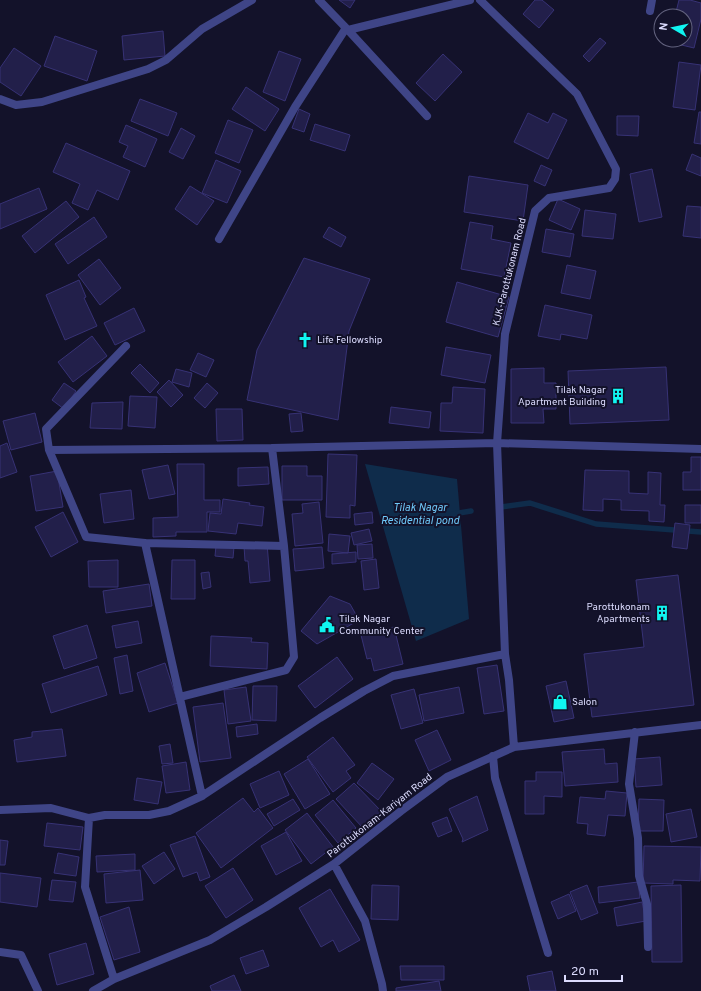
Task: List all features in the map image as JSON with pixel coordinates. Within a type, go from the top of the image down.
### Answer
[{"type":"street","points":[[0,99],[19,105],[42,102],[148,69],[166,60],[202,29],[252,0]]},
{"type":"street","points":[[319,0],[427,116]]},
{"type":"street","points":[[219,239],[295,107],[347,29],[470,0]]},
{"type":"street","name":"KJK-Parottukonam Road","points":[[480,0],[577,94],[616,169],[615,179],[609,188],[549,198],[535,211],[505,334],[497,442]]},
{"type":"street","points":[[650,12],[652,0]]},
{"type":"street","points":[[126,346],[46,428],[49,450],[86,537],[146,543],[284,546]]},
{"type":"street","points":[[497,442],[505,654],[509,680],[514,746]]},
{"type":"street","points":[[49,450],[272,448],[497,442],[701,449]]},
{"type":"street","points":[[180,697],[286,670],[294,657],[284,546],[272,448]]},
{"type":"street","points":[[146,543],[202,796]]},
{"type":"street","points":[[0,810],[52,808],[89,818],[105,815],[149,815],[169,811],[202,796],[320,718],[364,691],[393,676],[505,654]]},
{"type":"street","name":"Parottukonam-Kariyam Road","points":[[93,991],[114,979],[210,940],[334,864],[401,811],[448,777],[514,746],[701,724]]},
{"type":"street","points":[[635,732],[629,784],[638,838],[639,876],[647,904],[648,947]]},
{"type":"street","points":[[493,756],[495,778],[548,952]]},
{"type":"street","points":[[89,818],[85,887],[114,979]]},
{"type":"street","points":[[334,864],[365,921],[383,991]]},
{"type":"street","points":[[0,952],[21,955],[38,991]]},
{"type":"water","name":"Tilak Nagar Residential pond","points":[[365,464],[457,479],[469,619],[416,641]]},
{"type":"building","points":[[339,0],[355,0],[350,8]]},
{"type":"building","points":[[535,0],[542,0],[554,10],[539,28],[523,14]]},
{"type":"building","points":[[679,0],[690,0],[701,3],[701,19],[694,48],[693,8],[677,8]]},
{"type":"building","points":[[163,31],[165,56],[124,60],[122,36]]},
{"type":"building","points":[[55,36],[97,51],[87,81],[44,66]]},
{"type":"building","points":[[600,38],[606,43],[589,62],[583,56]]},
{"type":"building","points":[[14,48],[41,66],[21,96],[0,82],[0,68]]},
{"type":"building","points":[[279,51],[301,59],[285,101],[263,92]]},
{"type":"building","points":[[443,54],[462,72],[435,101],[416,83]]},
{"type":"building","points":[[679,62],[701,65],[695,110],[673,107]]},
{"type":"building","points":[[246,87],[279,109],[265,131],[232,109]]},
{"type":"building","points":[[140,99],[177,113],[168,136],[131,121]]},
{"type":"building","points":[[299,109],[310,114],[304,132],[292,128]]},
{"type":"building","points":[[699,112],[701,112],[701,144],[694,143]]},
{"type":"building","points":[[528,113],[548,123],[553,113],[567,120],[548,159],[514,142]]},
{"type":"building","points":[[617,116],[639,116],[638,136],[617,135]]},
{"type":"building","points":[[228,120],[253,130],[239,163],[215,153]]},
{"type":"building","points":[[315,124],[350,135],[345,151],[310,140]]},
{"type":"building","points":[[126,125],[157,139],[145,167],[123,157],[128,146],[119,142]]},
{"type":"building","points":[[181,128],[195,136],[183,159],[169,152]]},
{"type":"building","points":[[66,143],[130,171],[118,200],[97,190],[88,210],[72,203],[80,184],[53,172]]},
{"type":"building","points":[[692,154],[701,158],[701,176],[686,170]]},
{"type":"building","points":[[216,160],[241,171],[227,203],[202,193]]},
{"type":"building","points":[[541,165],[552,170],[545,186],[534,181]]},
{"type":"building","points":[[652,169],[662,217],[639,222],[630,174]]},
{"type":"building","points":[[469,176],[528,185],[523,221],[464,212]]},
{"type":"building","points":[[190,186],[214,201],[197,225],[175,209]]},
{"type":"building","points":[[39,188],[47,209],[0,229],[0,204]]},
{"type":"building","points":[[558,199],[580,209],[571,230],[549,220]]},
{"type":"building","points":[[66,201],[79,217],[35,253],[22,236]]},
{"type":"building","points":[[687,206],[701,207],[701,238],[683,236]]},
{"type":"building","points":[[585,210],[616,214],[613,239],[582,236]]},
{"type":"building","points":[[94,217],[107,237],[68,264],[55,244]]},
{"type":"building","points":[[470,222],[493,226],[491,239],[511,243],[504,277],[461,269]]},
{"type":"building","points":[[329,227],[346,237],[341,247],[323,237]]},
{"type":"building","points":[[546,229],[574,234],[570,257],[542,252]]},
{"type":"building","name":"Life Fellowship","points":[[304,258],[370,279],[349,331],[338,420],[247,400],[257,350]]},
{"type":"building","points":[[99,259],[121,288],[100,305],[78,275]]},
{"type":"building","points":[[567,265],[596,271],[590,299],[561,293]]},
{"type":"building","points":[[79,280],[86,297],[84,298],[97,326],[65,340],[46,295]]},
{"type":"building","points":[[457,282],[509,297],[498,337],[446,322]]},
{"type":"building","points":[[545,305],[592,315],[587,339],[561,334],[560,340],[538,336]]},
{"type":"building","points":[[134,308],[145,331],[115,345],[104,323]]},
{"type":"building","points":[[92,336],[107,356],[73,382],[58,362]]},
{"type":"building","points":[[446,347],[491,355],[485,383],[441,375]]},
{"type":"building","points":[[198,353],[214,360],[206,377],[190,370]]},
{"type":"building","points":[[140,364],[159,383],[150,393],[131,373]]},
{"type":"building","name":"Tilak Nagar Apartment Building","points":[[666,367],[669,420],[570,424],[568,371]]},
{"type":"building","points":[[544,368],[544,383],[556,383],[556,409],[543,409],[544,423],[511,423],[511,369]]},
{"type":"building","points":[[176,369],[192,373],[189,387],[172,382]]},
{"type":"building","points":[[169,380],[183,395],[171,407],[157,392]]},
{"type":"building","points":[[64,383],[76,391],[64,409],[52,400]]},
{"type":"building","points":[[207,383],[218,393],[205,408],[194,398]]},
{"type":"building","points":[[453,387],[485,389],[483,433],[440,431],[441,403],[452,403]]},
{"type":"building","points":[[130,396],[157,397],[155,428],[128,426]]},
{"type":"building","points":[[123,402],[122,429],[90,428],[92,403]]},
{"type":"building","points":[[391,407],[431,412],[429,428],[389,423]]},
{"type":"building","points":[[216,409],[242,409],[243,440],[217,441]]},
{"type":"building","points":[[35,413],[42,442],[11,450],[3,421]]},
{"type":"building","points":[[301,413],[303,431],[291,432],[289,414]]},
{"type":"building","points":[[7,443],[17,472],[0,478],[0,446]]},
{"type":"building","points":[[328,454],[357,455],[355,506],[350,505],[350,518],[326,517]]},
{"type":"building","points":[[691,457],[701,457],[701,490],[683,490],[683,472],[691,472]]},
{"type":"building","points":[[177,464],[204,464],[204,500],[220,500],[220,512],[207,512],[207,532],[176,532],[176,536],[153,537],[153,518],[178,517]]},
{"type":"building","points":[[168,465],[175,494],[149,499],[142,470]]},
{"type":"building","points":[[282,466],[307,466],[307,476],[322,476],[322,500],[282,500]]},
{"type":"building","points":[[268,467],[269,484],[238,486],[238,468]]},
{"type":"building","points":[[585,470],[629,471],[629,493],[648,494],[648,472],[661,473],[660,505],[665,505],[664,522],[649,521],[649,511],[621,510],[621,500],[603,499],[603,511],[583,510]]},
{"type":"building","points":[[57,471],[63,507],[36,511],[30,476]]},
{"type":"building","points":[[131,490],[134,519],[104,523],[100,494]]},
{"type":"building","points":[[223,499],[250,503],[249,505],[264,507],[262,526],[238,523],[236,534],[208,531],[210,513],[221,514]]},
{"type":"building","points":[[319,502],[323,543],[295,546],[292,514],[303,513],[302,504]]},
{"type":"building","points":[[685,505],[701,505],[701,523],[685,523]]},
{"type":"building","points":[[63,512],[78,542],[51,557],[35,527]]},
{"type":"building","points":[[372,512],[373,523],[355,525],[354,514]]},
{"type":"building","points":[[675,523],[690,525],[687,549],[672,547]]},
{"type":"building","points":[[369,529],[372,541],[354,545],[351,533]]},
{"type":"building","points":[[329,534],[350,536],[348,553],[328,551]]},
{"type":"building","points":[[267,543],[270,581],[250,583],[248,561],[245,561],[244,546]]},
{"type":"building","points":[[372,544],[373,558],[358,559],[357,545]]},
{"type":"building","points":[[216,546],[234,547],[233,558],[215,556]]},
{"type":"building","points":[[322,547],[324,568],[295,571],[293,549]]},
{"type":"building","points":[[356,552],[356,562],[332,564],[332,554]]},
{"type":"building","points":[[376,559],[379,588],[364,590],[361,561]]},
{"type":"building","points":[[118,560],[118,587],[89,587],[88,561]]},
{"type":"building","points":[[172,560],[195,560],[195,599],[171,599]]},
{"type":"building","points":[[209,572],[211,587],[203,589],[201,573]]},
{"type":"building","name":"Parottukonam Apartments","points":[[678,575],[694,705],[592,717],[584,654],[644,647],[636,580]]},
{"type":"building","points":[[149,584],[152,606],[106,613],[103,591]]},
{"type":"building","name":"Tilak Nagar Community Center","points":[[330,596],[350,604],[359,620],[317,644],[301,631]]},
{"type":"building","points":[[138,621],[142,643],[116,648],[112,626]]},
{"type":"building","points":[[87,625],[97,658],[64,669],[53,636]]},
{"type":"building","points":[[394,627],[403,664],[374,671],[371,658],[367,659],[361,635]]},
{"type":"building","points":[[211,636],[252,638],[251,642],[268,643],[267,669],[210,666]]},
{"type":"building","points":[[127,655],[133,691],[120,694],[114,658]]},
{"type":"building","points":[[337,657],[353,679],[315,708],[298,686]]},
{"type":"building","points":[[165,663],[178,703],[149,712],[137,673]]},
{"type":"building","points":[[497,665],[504,711],[484,714],[477,668]]},
{"type":"building","points":[[98,666],[107,695],[51,713],[42,684]]},
{"type":"building","name":"Salon","points":[[566,681],[574,718],[554,722],[546,686]]},
{"type":"building","points":[[253,686],[277,686],[276,721],[252,720]]},
{"type":"building","points":[[246,687],[251,721],[228,724],[224,690]]},
{"type":"building","points":[[459,687],[464,713],[424,721],[419,695]]},
{"type":"building","points":[[414,689],[423,723],[401,729],[391,695]]},
{"type":"building","points":[[223,703],[231,758],[200,762],[193,707]]},
{"type":"building","points":[[257,724],[258,734],[237,737],[236,727]]},
{"type":"building","points":[[62,729],[66,756],[17,762],[14,740],[32,737],[32,732]]},
{"type":"building","points":[[437,730],[451,760],[429,771],[415,740]]},
{"type":"building","points":[[333,737],[355,765],[346,771],[351,778],[333,792],[307,757]]},
{"type":"building","points":[[170,744],[173,763],[162,764],[159,746]]},
{"type":"building","points":[[604,749],[605,764],[617,763],[618,782],[565,786],[562,752]]},
{"type":"building","points":[[660,757],[662,785],[636,787],[634,759]]},
{"type":"building","points":[[308,759],[330,794],[305,809],[284,774]]},
{"type":"building","points":[[186,762],[190,790],[166,793],[162,766]]},
{"type":"building","points":[[372,763],[394,779],[378,800],[357,783]]},
{"type":"building","points":[[279,771],[289,795],[260,808],[250,784]]},
{"type":"building","points":[[536,772],[562,772],[562,797],[544,796],[544,814],[525,814],[525,781],[536,781]]},
{"type":"building","points":[[137,778],[162,782],[158,804],[134,800]]},
{"type":"building","points":[[354,783],[381,811],[363,828],[336,799]]},
{"type":"building","points":[[606,791],[627,793],[625,816],[608,815],[605,836],[587,834],[588,824],[577,823],[580,797],[605,799]]},
{"type":"building","points":[[477,796],[488,830],[462,842],[463,839],[449,809]]},
{"type":"building","points":[[243,798],[254,812],[258,808],[273,828],[221,868],[196,833]]},
{"type":"building","points":[[293,799],[300,810],[274,826],[267,814]]},
{"type":"building","points":[[639,799],[664,800],[663,831],[638,831]]},
{"type":"building","points":[[333,800],[356,828],[338,843],[315,815]]},
{"type":"building","points":[[691,809],[697,837],[671,842],[666,814]]},
{"type":"building","points":[[307,813],[333,847],[311,864],[285,830]]},
{"type":"building","points":[[447,817],[452,831],[438,837],[432,823]]},
{"type":"building","points":[[47,823],[83,827],[80,850],[44,846]]},
{"type":"building","points":[[286,832],[302,861],[276,875],[261,846]]},
{"type":"building","points":[[195,836],[210,877],[200,881],[197,872],[183,877],[170,845]]},
{"type":"building","points":[[0,840],[8,841],[5,865],[0,865]]},
{"type":"building","points":[[644,846],[701,847],[700,881],[673,880],[673,884],[643,883]]},
{"type":"building","points":[[164,852],[175,869],[154,884],[142,866]]},
{"type":"building","points":[[58,853],[79,857],[76,876],[54,873]]},
{"type":"building","points":[[135,854],[135,870],[97,872],[96,856]]},
{"type":"building","points":[[233,868],[253,900],[226,918],[205,886]]},
{"type":"building","points":[[140,870],[143,900],[106,903],[104,874]]},
{"type":"building","points":[[0,873],[41,878],[37,907],[0,902]]},
{"type":"building","points":[[52,880],[76,882],[73,902],[49,900]]},
{"type":"building","points":[[638,882],[640,898],[599,903],[598,887]]},
{"type":"building","points":[[372,885],[399,886],[398,920],[371,919]]},
{"type":"building","points":[[587,885],[598,913],[581,920],[570,892]]},
{"type":"building","points":[[681,885],[682,962],[652,962],[651,886]]},
{"type":"building","points":[[330,889],[360,940],[339,952],[333,940],[321,947],[299,908]]},
{"type":"building","points":[[569,894],[576,911],[558,919],[551,902]]},
{"type":"building","points":[[642,902],[646,921],[617,926],[614,908]]},
{"type":"building","points":[[129,907],[140,952],[114,960],[100,917]]},
{"type":"building","points":[[86,943],[94,974],[57,985],[49,954]]},
{"type":"building","points":[[263,950],[269,966],[246,974],[240,958]]},
{"type":"building","points":[[400,966],[444,966],[444,980],[401,980]]},
{"type":"building","points":[[552,971],[556,991],[530,991],[527,976]]},
{"type":"building","points":[[234,975],[241,991],[212,991],[210,986]]},
{"type":"building","points":[[439,981],[441,991],[396,991],[396,988]]},
{"type":"waterway","points":[[501,507],[530,503],[596,524],[701,532]]},
{"type":"waterway","points":[[453,514],[471,511]]},
{"type":"place","name":"Life Fellowship","points":[[305,340]]},
{"type":"place","name":"Tilak Nagar Apartment Building","points":[[618,396]]},
{"type":"place","name":"Parottukonam Apartments","points":[[662,613]]},
{"type":"place","name":"Tilak Nagar Community Center","points":[[327,625]]},
{"type":"place","name":"Salon","points":[[560,702]]}]
